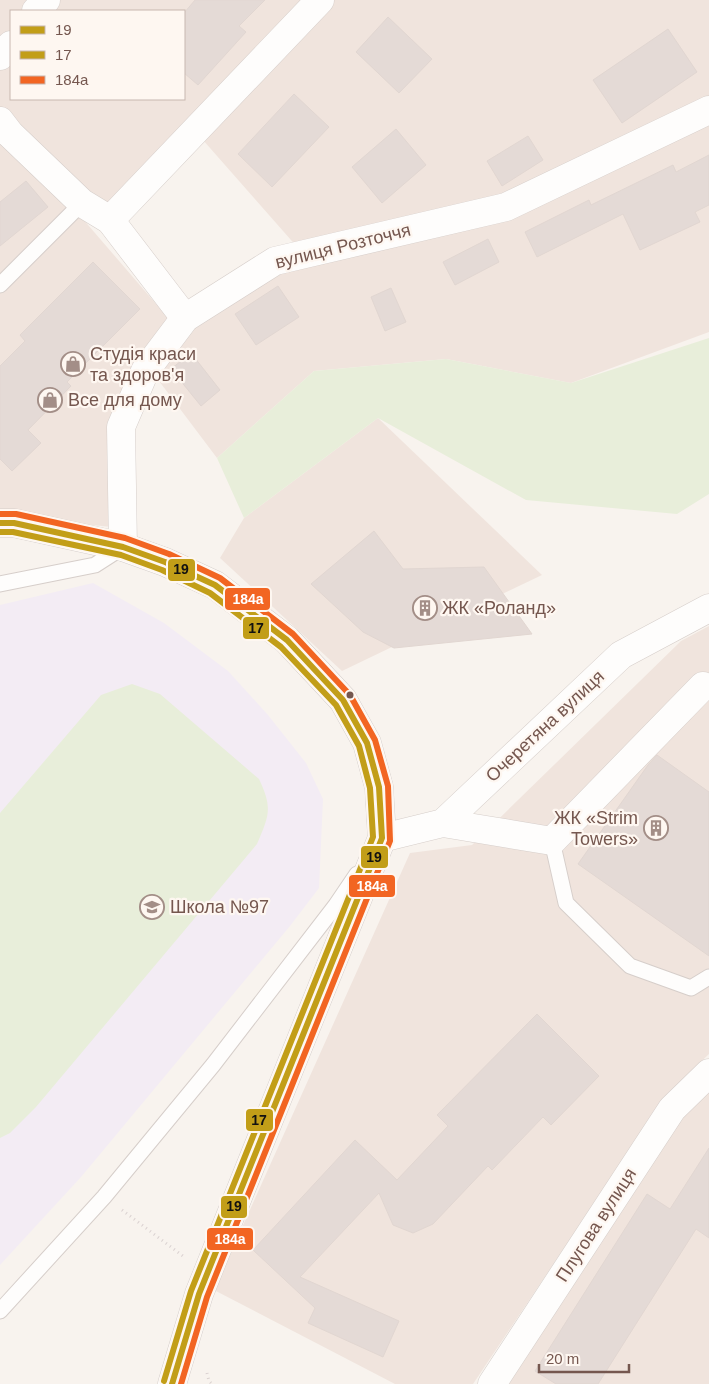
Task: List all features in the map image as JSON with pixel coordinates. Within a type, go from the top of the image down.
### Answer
[{"type":"street","points":[[37,10],[46,0]]},
{"type":"street","points":[[110,220],[320,0]]},
{"type":"street","points":[[0,56],[10,45]]},
{"type":"street","name":"вулиця Розточчя","points":[[123,547],[121,427],[145,371],[185,318],[275,260],[506,207],[709,110]]},
{"type":"street","points":[[0,122],[10,134],[82,203],[110,220],[185,318]]},
{"type":"street","points":[[0,523],[14,523],[123,547],[165,562],[215,586],[287,640],[343,700],[367,743],[379,787],[382,838],[199,1294],[172,1384]]},
{"type":"street","name":"Очеретяна вулиця","points":[[382,838],[443,823],[621,656],[709,608]]},
{"type":"street","points":[[443,823],[552,841],[704,686]]},
{"type":"street","name":"Плугова вулиця","points":[[492,1384],[672,1110],[709,1073]]},
{"type":"lane","points":[[0,285],[82,203]]},
{"type":"lane","points":[[0,584],[95,565],[123,547]]},
{"type":"lane","points":[[0,1311],[104,1197],[213,1065],[336,905],[382,838]]},
{"type":"lane","points":[[552,841],[566,903],[630,966],[691,988],[709,977]]},
{"type":"path","points":[[104,1197],[184,1257]]},
{"type":"path","points":[[209,1381],[218,1384]]},
{"type":"shaded area","points":[[0,0],[709,0],[709,332],[571,383],[446,359],[314,371],[217,458],[156,377],[195,321],[270,277],[313,265],[188,123],[108,207],[70,204],[169,319],[110,424],[112,527],[0,516]]},
{"type":"shaded area","points":[[378,418],[542,575],[342,671],[220,558],[244,518]]},
{"type":"shaded area","name":"Школа №97","points":[[93,583],[164,623],[228,671],[268,715],[306,763],[323,799],[319,888],[290,926],[81,1177],[0,1265],[0,605]]},
{"type":"shaded area","points":[[709,626],[709,1054],[668,1093],[473,1384],[395,1384],[214,1290],[410,853],[472,845],[681,641]]},
{"type":"shaded area","points":[[709,1083],[709,1384],[505,1384],[676,1114]]},
{"type":"green space","points":[[709,338],[709,494],[677,514],[526,500],[378,418],[244,518],[217,458],[314,371],[446,359],[571,383]]},
{"type":"green space","points":[[132,684],[160,694],[259,779],[268,805],[267,819],[257,844],[36,1107],[10,1133],[0,1138],[0,813],[101,695]]},
{"type":"building","points":[[195,0],[265,0],[239,26],[246,32],[198,85],[185,74],[185,12]]},
{"type":"building","points":[[388,17],[432,59],[399,93],[356,52]]},
{"type":"building","points":[[668,29],[697,72],[622,123],[593,80]]},
{"type":"building","points":[[294,94],[329,127],[272,187],[238,154]]},
{"type":"building","points":[[396,129],[426,165],[382,203],[352,167]]},
{"type":"building","points":[[528,136],[543,160],[502,186],[487,161]]},
{"type":"building","points":[[709,155],[709,205],[695,212],[700,222],[640,250],[623,214],[537,257],[525,232],[589,200],[591,205],[673,165],[676,172]]},
{"type":"building","points":[[26,181],[48,207],[0,246],[0,202]]},
{"type":"building","points":[[488,239],[499,262],[455,285],[443,262]]},
{"type":"building","points":[[93,262],[140,309],[67,382],[71,386],[28,430],[41,443],[12,471],[0,459],[0,366],[25,341],[20,335]]},
{"type":"building","points":[[278,286],[299,317],[256,345],[235,314]]},
{"type":"building","points":[[391,288],[406,322],[385,331],[371,297]]},
{"type":"building","points":[[191,353],[220,390],[201,406],[171,369]]},
{"type":"building","name":"ЖК «Роланд»","points":[[374,531],[403,569],[484,567],[532,634],[394,648],[363,632],[311,584]]},
{"type":"building","name":"ЖК «Strim Towers»","points":[[657,755],[709,792],[709,956],[578,864]]},
{"type":"building","points":[[537,1014],[599,1076],[551,1125],[543,1117],[492,1170],[488,1166],[433,1224],[413,1233],[393,1225],[379,1193],[300,1277],[399,1321],[383,1357],[308,1323],[315,1308],[253,1250],[355,1140],[397,1180],[448,1126],[437,1115]]},
{"type":"building","points":[[709,1148],[709,1238],[696,1229],[598,1384],[556,1384],[535,1371],[647,1194],[670,1209]]},
{"type":"transit line","name":"184а","points":[[0,514],[16,514],[125,538],[169,554],[220,578],[293,634],[350,695],[375,740],[388,786],[390,841],[207,1297],[181,1384]]},
{"type":"transit line","name":"19","points":[[0,523],[14,523],[123,547],[165,562],[215,585],[287,640],[343,700],[367,743],[379,787],[382,838],[199,1294],[172,1384]]},
{"type":"transit line","name":"17","points":[[0,532],[13,532],[121,555],[162,570],[210,593],[281,647],[336,705],[359,746],[370,788],[373,837],[191,1291],[164,1381]]},
{"type":"place","name":"Студія краси та здоров'я","points":[[73,364]]},
{"type":"place","name":"Все для дому","points":[[50,400]]},
{"type":"place","name":"ЖК «Роланд»","points":[[425,608]]},
{"type":"place","name":"ЖК «Strim Towers»","points":[[656,828]]},
{"type":"place","name":"Школа №97","points":[[152,907]]}]
